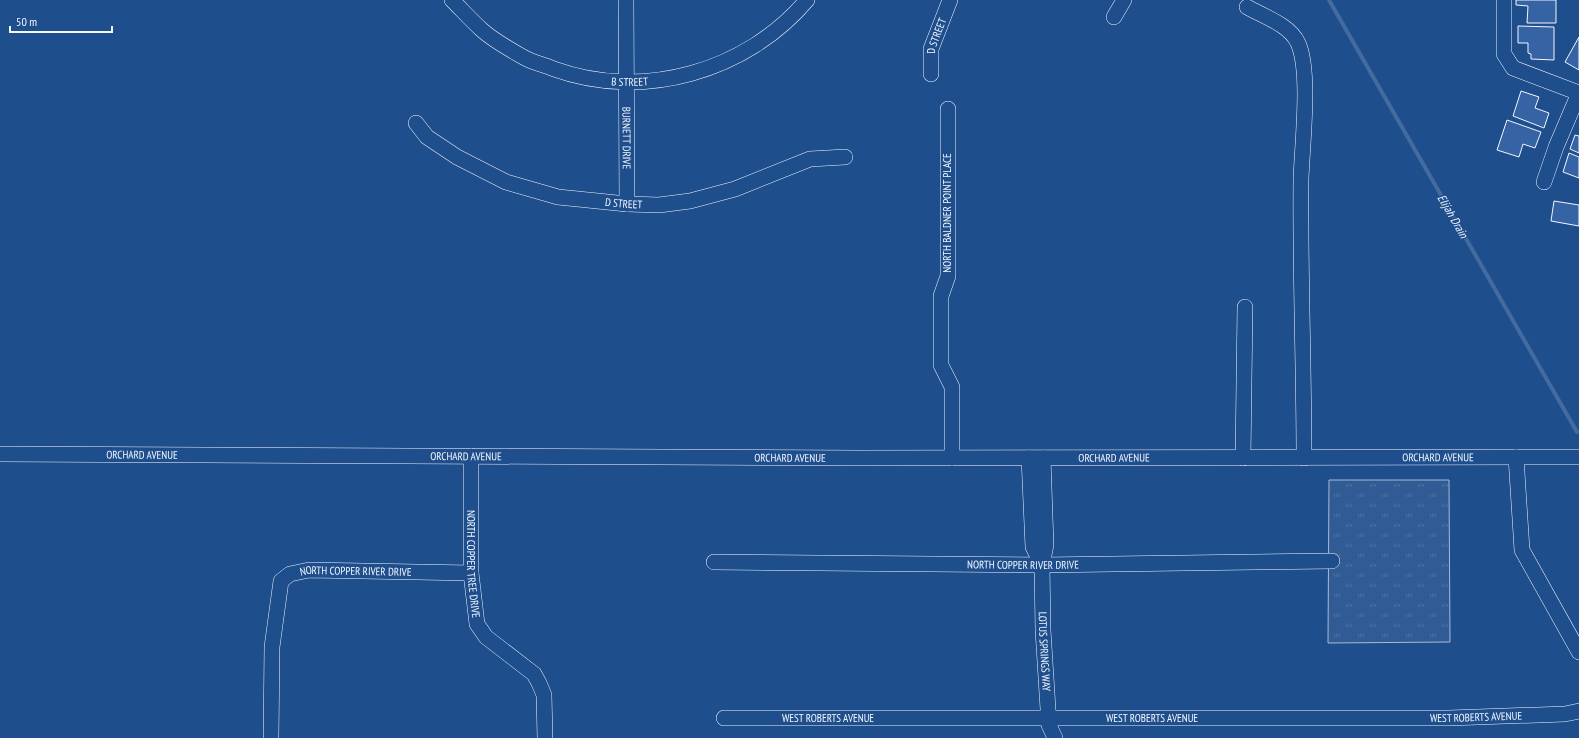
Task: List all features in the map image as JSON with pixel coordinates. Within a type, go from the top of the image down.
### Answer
[{"type":"street","name":"B STREET","points":[[452,0],[483,31],[526,59],[575,76],[626,83],[672,79],[716,66],[757,45],[793,17],[807,0]]},
{"type":"street","name":"BURNETT DRIVE","points":[[626,0],[627,204]]},
{"type":"street","name":"D STREET","points":[[931,74],[931,49],[950,0]]},
{"type":"street","points":[[1114,17],[1124,0]]},
{"type":"street","points":[[1504,0],[1504,54],[1513,68],[1579,93],[1556,147],[1544,182]]},
{"type":"street","points":[[1247,7],[1283,27],[1293,36],[1298,43],[1305,70],[1301,180],[1304,458]]},
{"type":"street","name":"NORTH BALDNER POINT PLACE","points":[[948,109],[948,276],[941,296],[941,365],[952,387],[952,458]]},
{"type":"street","name":"D STREET","points":[[416,123],[427,137],[457,157],[506,182],[558,198],[627,204],[658,205],[690,201],[735,189],[810,159],[845,157]]},
{"type":"street","points":[[1243,458],[1246,307]]},
{"type":"street","name":"ORCHARD AVENUE","points":[[0,454],[952,458],[1579,457]]},
{"type":"street","name":"NORTH COPPER TREE DRIVE","points":[[470,456],[471,572],[478,624],[486,637],[534,674],[544,695],[545,738]]},
{"type":"street","points":[[1516,457],[1522,550],[1579,652]]},
{"type":"street","name":"LOTUS SPRINGS WAY","points":[[1036,458],[1046,545],[1042,565],[1049,719],[1055,738]]},
{"type":"street","name":"NORTH COPPER RIVER DRIVE","points":[[714,562],[1042,565],[1332,561]]},
{"type":"street","name":"NORTH COPPER RIVER DRIVE","points":[[271,738],[272,647],[281,581],[290,574],[309,570],[471,572]]},
{"type":"street","name":"WEST ROBERTS AVENUE","points":[[724,718],[1449,718],[1565,714],[1579,711]]},
{"type":"green space","points":[[1329,480],[1449,480],[1450,642],[1328,643]]},
{"type":"building","points":[[1516,0],[1556,0],[1556,23],[1527,23],[1528,6],[1516,5]]},
{"type":"building","points":[[1518,26],[1554,27],[1554,60],[1531,59],[1531,54],[1528,53],[1528,43],[1518,43]]},
{"type":"building","points":[[1579,37],[1579,70],[1565,62]]},
{"type":"building","points":[[1521,91],[1539,97],[1535,108],[1549,113],[1544,128],[1513,116]]},
{"type":"building","points":[[1507,120],[1541,132],[1535,148],[1523,144],[1519,157],[1497,150]]},
{"type":"building","points":[[1575,135],[1579,136],[1579,153],[1570,149]]},
{"type":"building","points":[[1569,153],[1579,157],[1579,178],[1563,172]]},
{"type":"building","points":[[1554,201],[1579,205],[1579,226],[1551,221]]},
{"type":"waterway","name":"Elijah Drain","points":[[1329,0],[1577,432]]}]
